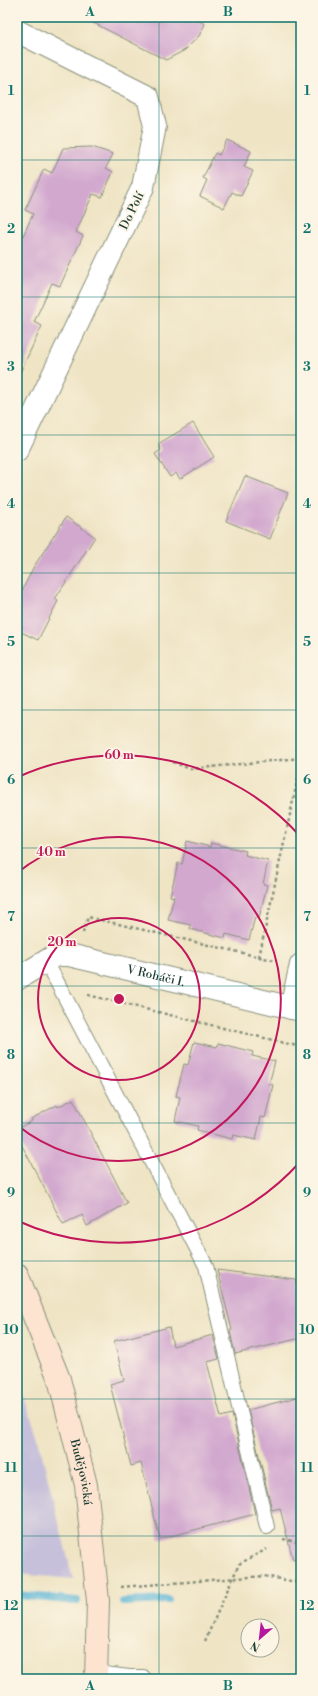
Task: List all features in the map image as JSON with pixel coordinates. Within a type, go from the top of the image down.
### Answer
[{"type":"main road","name":"Budějovická","points":[[17,1274],[59,1379],[86,1485],[98,1601],[96,1676]]},
{"type":"street","name":"Do Polí","points":[[17,31],[148,97],[156,126],[144,188],[17,450]]},
{"type":"street","name":"V Roháči I.","points":[[17,979],[56,955],[69,955],[296,1009]]},
{"type":"street","points":[[296,1009],[301,965]]},
{"type":"lane","points":[[46,961],[206,1266],[267,1527]]},
{"type":"lane","points":[[96,1676],[143,1677],[144,1679]]},
{"type":"path","points":[[172,762],[190,769],[301,758]]},
{"type":"path","points":[[259,957],[301,764]]},
{"type":"path","points":[[82,936],[88,917],[280,962]]},
{"type":"path","points":[[83,994],[301,1047]]},
{"type":"path","points":[[277,1543],[283,1539],[301,1543]]},
{"type":"path","points":[[205,1640],[239,1564],[271,1546]]},
{"type":"path","points":[[97,1589],[264,1576],[301,1583]]},
{"type":"shaded area","points":[[17,1376],[37,1435],[73,1579],[17,1574]]},
{"type":"building","points":[[82,17],[191,17],[205,24],[199,36],[185,50],[166,60]]},
{"type":"building","points":[[227,140],[251,151],[244,167],[253,171],[241,196],[232,192],[224,208],[200,196],[207,180],[203,178],[215,153],[219,155]]},
{"type":"building","points":[[92,147],[113,154],[106,168],[113,172],[102,197],[93,194],[76,232],[83,236],[60,286],[52,283],[34,322],[42,326],[17,379],[17,249],[33,214],[25,210],[44,169],[52,173],[63,148]]},
{"type":"building","points":[[193,423],[214,457],[180,479],[176,473],[170,477],[155,454],[161,450],[158,444]]},
{"type":"building","points":[[245,476],[288,493],[270,539],[226,521]]},
{"type":"building","points":[[66,517],[95,537],[55,599],[58,601],[38,640],[17,630],[17,601],[33,568]]},
{"type":"building","points":[[187,841],[210,847],[211,843],[246,851],[245,855],[268,861],[263,884],[267,885],[259,918],[255,917],[249,940],[226,934],[225,938],[190,929],[191,925],[168,920],[174,897],[170,896],[178,863],[182,864]]},
{"type":"building","points":[[194,1042],[217,1047],[218,1043],[253,1052],[252,1056],[275,1061],[269,1084],[273,1085],[265,1118],[261,1117],[256,1140],[233,1135],[232,1139],[197,1130],[198,1126],[175,1121],[180,1097],[176,1096],[184,1064],[188,1065]]},
{"type":"building","points":[[73,1099],[127,1203],[87,1226],[82,1215],[63,1224],[17,1136],[17,1129],[32,1121],[31,1119],[57,1105],[58,1107]]},
{"type":"building","points":[[217,1270],[296,1280],[301,1300],[301,1338],[235,1354],[230,1331],[232,1330]]},
{"type":"building","points":[[169,1327],[173,1346],[213,1335],[219,1359],[207,1362],[221,1417],[232,1414],[255,1514],[160,1539],[141,1463],[131,1466],[110,1384],[124,1380],[114,1341]]},
{"type":"building","points":[[301,1396],[301,1559],[293,1560],[280,1508],[272,1510],[248,1410]]},
{"type":"waterway","points":[[17,1595],[77,1601]]},
{"type":"waterway","points":[[123,1602],[168,1600]]}]
